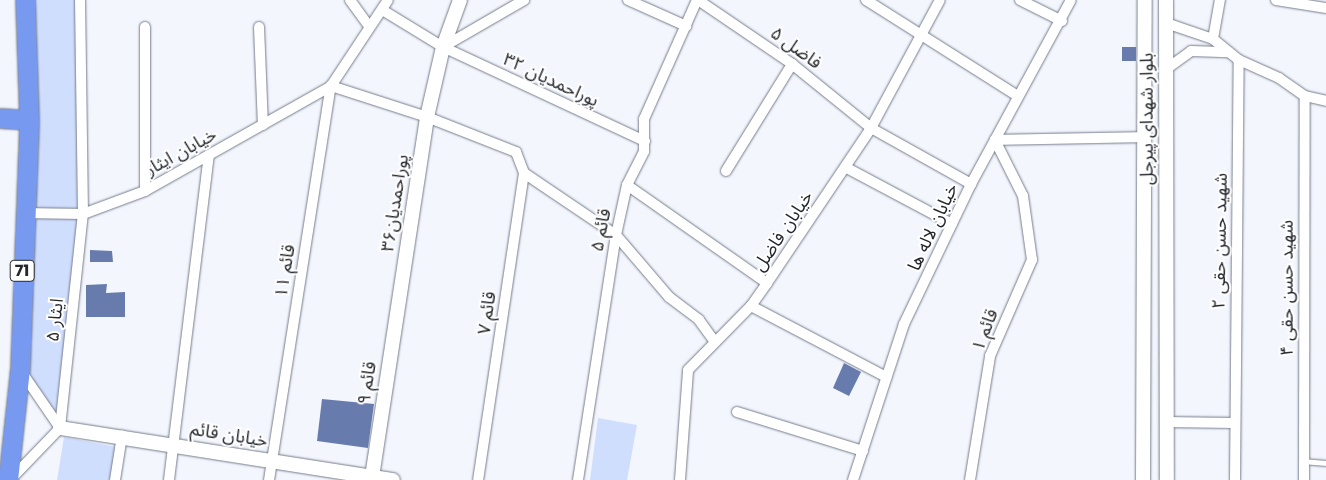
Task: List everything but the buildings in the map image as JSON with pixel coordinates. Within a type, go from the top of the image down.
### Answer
[{"type":"highway","name":"71","points":[[9,480],[20,368],[23,213],[29,120],[25,0]]},
{"type":"highway","points":[[0,118],[29,120]]},
{"type":"main road","name":"پوراحمدیان۳۶","points":[[400,294],[427,116],[444,47],[460,0]]},
{"type":"main road","name":"بلوار شهدای پیرجل","points":[[1143,480],[1146,258],[1145,0]]},
{"type":"main road","name":"بلوار شهدای پیرجل","points":[[1166,0],[1165,258],[1167,480]]},
{"type":"main road","points":[[1146,234],[1156,243],[1165,237]]},
{"type":"main road","points":[[1146,258],[1157,252],[1165,258]]},
{"type":"main road","name":"قائم ۹","points":[[372,478],[400,294]]},
{"type":"main road","name":"خیابان قائم","points":[[60,428],[122,436],[174,446],[393,480]]},
{"type":"street","name":"ایثار ۵","points":[[60,428],[83,214],[80,0]]},
{"type":"street","points":[[350,0],[368,25]]},
{"type":"street","points":[[384,11],[388,0]]},
{"type":"street","points":[[444,47],[524,0]]},
{"type":"street","points":[[628,0],[686,26]]},
{"type":"street","name":"قائم ۵","points":[[578,480],[616,235],[627,185],[644,151],[644,119],[697,0]]},
{"type":"street","name":"فاضل ۵","points":[[697,0],[792,64],[871,128],[971,184]]},
{"type":"street","points":[[866,0],[1018,96]]},
{"type":"street","name":"خیابان فاضل","points":[[680,480],[688,370],[751,306],[767,283],[871,128],[920,33],[940,0]]},
{"type":"street","points":[[1020,0],[1062,21]]},
{"type":"street","name":"خیابان لاله ها","points":[[853,480],[904,324],[971,184],[1018,96],[1062,21],[1071,0]]},
{"type":"street","points":[[1213,39],[1220,0]]},
{"type":"street","points":[[1276,0],[1326,8]]},
{"type":"street","name":"خیابان ایثار","points":[[23,213],[83,214],[145,191],[210,155],[331,86],[368,25],[384,11]]},
{"type":"street","name":"پوراحمدیان ۳۲","points":[[384,11],[444,47],[645,141]]},
{"type":"street","points":[[1166,22],[1213,39],[1239,60],[1279,78],[1305,96],[1326,101]]},
{"type":"street","points":[[145,27],[145,191]]},
{"type":"street","points":[[260,27],[263,125]]},
{"type":"street","points":[[1166,70],[1191,51],[1229,52]]},
{"type":"street","name":"شهید حسن حقی ۲","points":[[1235,480],[1234,423],[1239,60]]},
{"type":"street","points":[[726,171],[792,64]]},
{"type":"street","points":[[331,86],[427,116]]},
{"type":"street","name":"قائم ۱۱","points":[[270,480],[331,86]]},
{"type":"street","name":"شهید حسن حقی ۴","points":[[1304,480],[1302,461],[1305,96]]},
{"type":"street","name":"قائم ۷","points":[[427,116],[516,152],[524,173],[478,480]]},
{"type":"street","points":[[995,140],[1145,137]]},
{"type":"street","name":"قائم ۱","points":[[970,480],[990,356],[1032,260],[1023,196],[995,140]]},
{"type":"street","points":[[169,480],[192,317],[210,155]]},
{"type":"street","points":[[845,167],[952,224]]},
{"type":"street","points":[[524,173],[616,235],[669,297],[699,320],[715,342]]},
{"type":"street","points":[[627,185],[767,283]]},
{"type":"street","points":[[751,306],[886,377]]},
{"type":"street","points":[[9,480],[60,428],[20,368]]},
{"type":"street","points":[[737,412],[863,451]]},
{"type":"street","points":[[1166,422],[1234,423]]},
{"type":"street","points":[[114,480],[122,436]]},
{"type":"lane","points":[[1302,461],[1326,463]]},
{"type":"shaded area","points":[[30,0],[76,0],[78,208],[27,208]]},
{"type":"shaded area","points":[[28,217],[79,218],[56,416],[23,367]]},
{"type":"shaded area","points":[[598,418],[637,425],[627,480],[590,480]]},
{"type":"shaded area","points":[[64,437],[116,447],[111,480],[57,480]]}]
